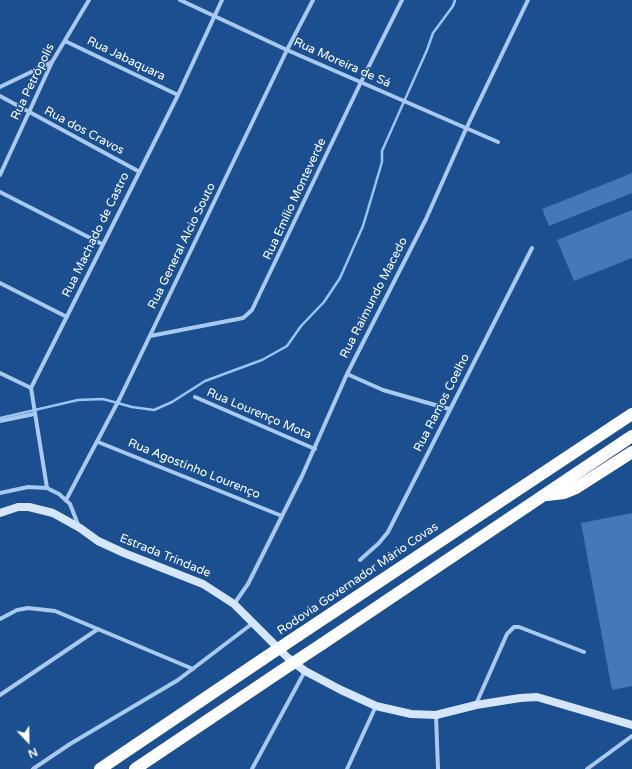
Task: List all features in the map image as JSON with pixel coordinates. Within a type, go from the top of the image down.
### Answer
[{"type":"highway","name":"Rodovia Governador Mário Covas","points":[[100,769],[632,413]]},
{"type":"highway","points":[[135,769],[632,436]]},
{"type":"highway","points":[[544,496],[564,493],[576,488],[632,452]]},
{"type":"street","name":"Rua Petrópolis","points":[[0,175],[52,62],[88,0]]},
{"type":"street","name":"Rua Moreira de Sá","points":[[180,0],[287,50],[498,142]]},
{"type":"street","name":"Rua Machado de Castro","points":[[31,388],[138,171],[178,95],[222,0]]},
{"type":"street","name":"Rua General Alcio Souto","points":[[66,500],[120,398],[287,50],[313,0]]},
{"type":"street","name":"Rua Emílio Monteverde","points":[[150,336],[243,318],[252,310],[360,82],[402,0]]},
{"type":"street","name":"Rua Raimundo Macedo","points":[[234,604],[248,584],[315,449],[347,374],[426,218],[466,129],[528,0]]},
{"type":"street","name":"Rua Jabaquara","points":[[65,41],[178,95]]},
{"type":"street","points":[[0,87],[52,62]]},
{"type":"street","name":"Rua dos Cravos","points":[[0,96],[28,113],[138,171]]},
{"type":"street","points":[[0,192],[102,244]]},
{"type":"street","name":"Rua Ramos Coelho","points":[[360,560],[379,543],[388,532],[532,248]]},
{"type":"street","points":[[0,283],[67,317]]},
{"type":"street","points":[[0,373],[31,388],[46,488]]},
{"type":"street","points":[[347,374],[383,390],[449,410]]},
{"type":"street","name":"Rua Lourenço Mota","points":[[195,397],[315,449]]},
{"type":"street","points":[[0,421],[34,413]]},
{"type":"street","name":"Rua Agostinho Lourenço","points":[[98,442],[282,516]]},
{"type":"street","points":[[0,493],[28,487],[46,488],[66,500],[75,514],[80,528]]},
{"type":"street","name":"Estrada Trindade","points":[[0,513],[18,507],[29,507],[53,513],[80,528],[98,541],[124,553],[203,584],[234,604],[254,622],[288,658],[305,671],[376,706],[411,714],[436,715],[476,705],[520,698],[538,697],[632,725]]},
{"type":"street","points":[[0,619],[17,610],[28,608],[55,612],[193,669]]},
{"type":"street","points":[[33,769],[70,744],[158,694],[254,622]]},
{"type":"street","points":[[476,705],[507,634],[514,627],[518,627],[584,652]]},
{"type":"street","points":[[0,695],[98,629]]},
{"type":"street","points":[[252,769],[305,671]]},
{"type":"street","points":[[347,769],[376,706]]},
{"type":"street","points":[[436,715],[438,769]]},
{"type":"street","points":[[587,769],[632,736]]},
{"type":"building","points":[[632,173],[632,193],[549,226],[542,209]]},
{"type":"building","points":[[632,210],[632,258],[574,281],[557,240]]},
{"type":"building","points":[[632,513],[632,686],[612,690],[581,523]]},
{"type":"waterway","points":[[0,418],[78,400],[103,399],[132,407],[154,410],[172,402],[205,381],[262,360],[287,346],[301,326],[324,302],[340,278],[363,226],[382,162],[382,151],[427,50],[433,33],[453,6],[455,0]]}]
